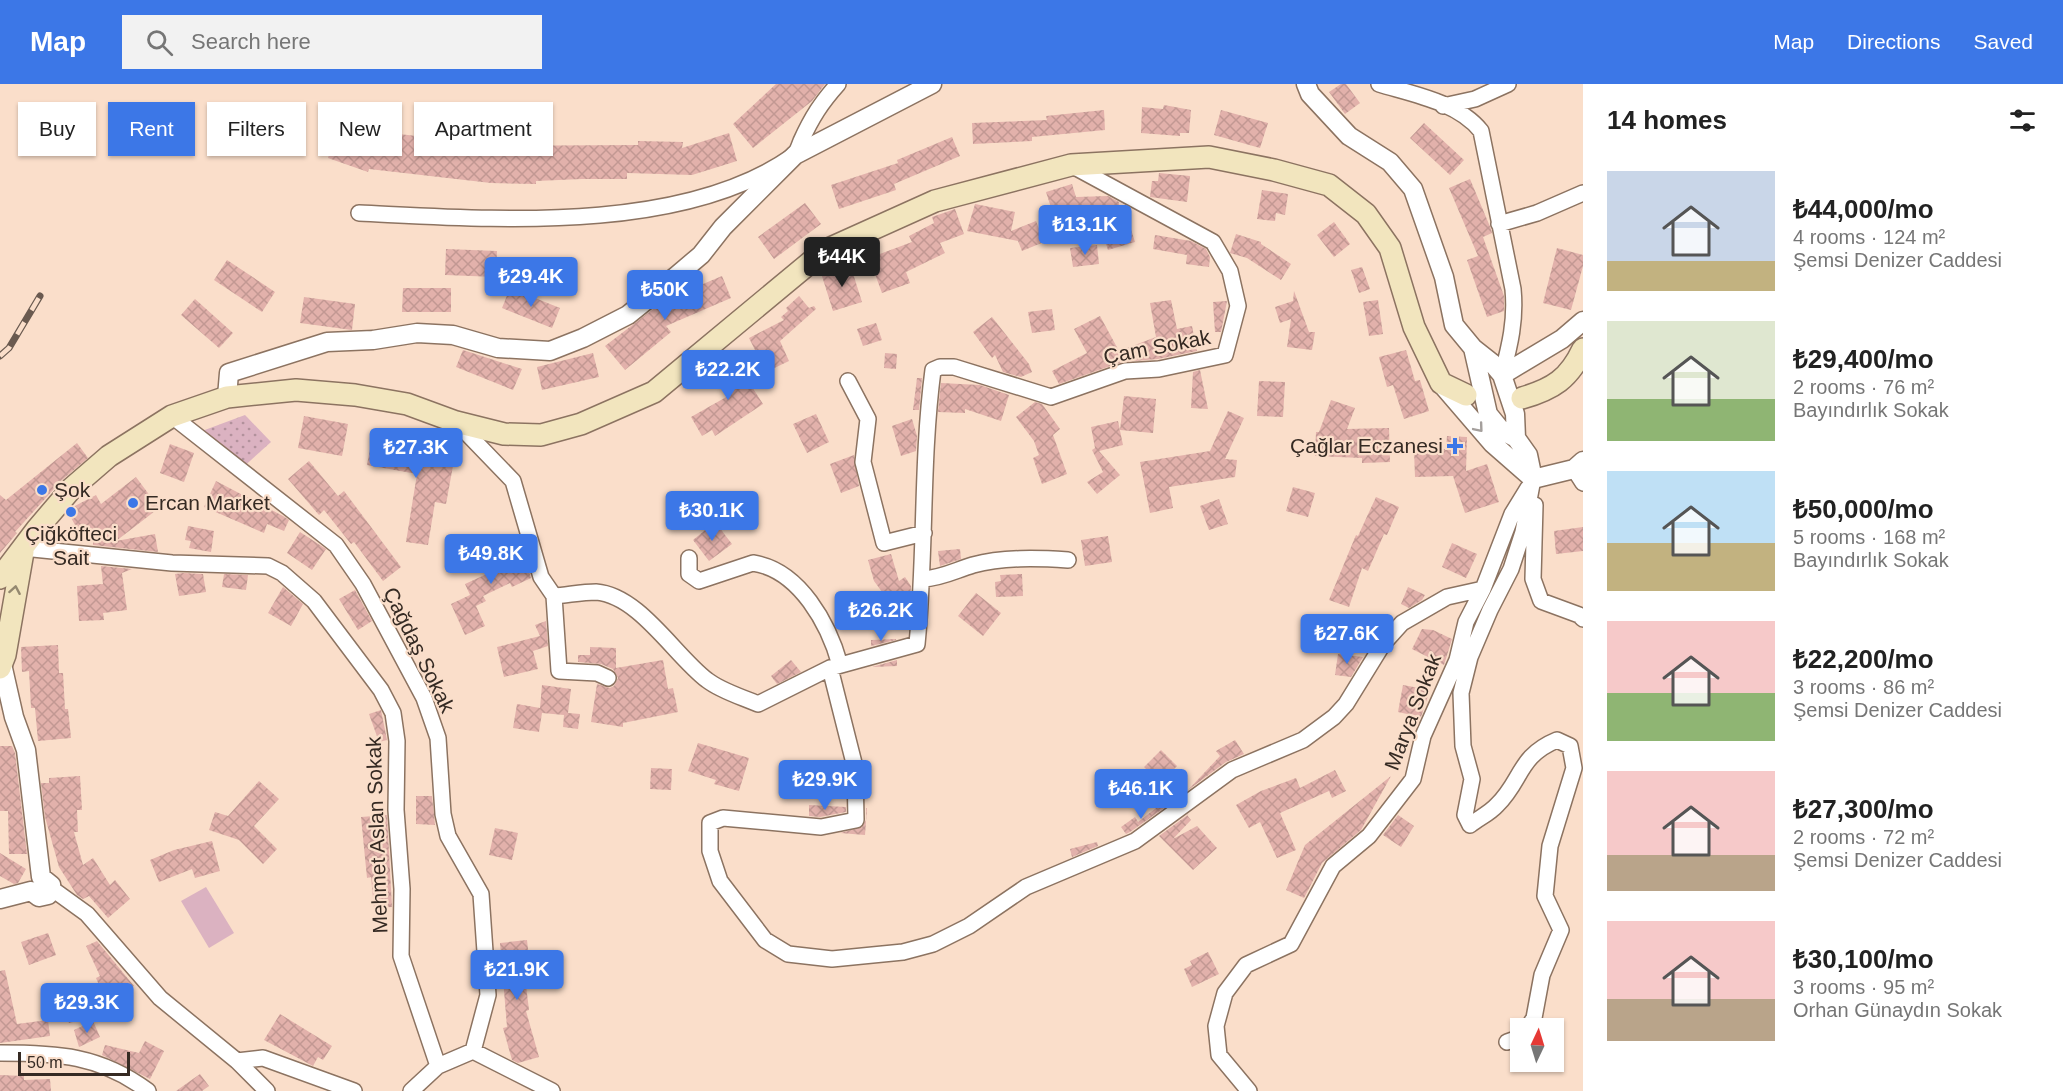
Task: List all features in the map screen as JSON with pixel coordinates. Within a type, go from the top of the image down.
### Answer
[{"type":"main road","points":[[0,578],[60,500],[84,477],[109,456],[172,416],[226,397],[296,390],[355,395],[407,404],[456,422],[504,434],[541,435],[580,424],[654,392],[824,251],[935,201],[1071,165],[1209,157],[1274,170],[1329,185],[1366,214],[1389,248],[1414,327],[1441,383],[1466,395]]},
{"type":"main road","points":[[1522,398],[1548,391],[1570,372],[1583,349]]},
{"type":"main road","points":[[1,666],[23,549]]},
{"type":"street","points":[[226,397],[229,373],[327,342],[373,340],[417,333],[453,335],[498,348],[550,351],[583,338],[628,315],[701,255],[723,227],[795,155],[815,110],[838,84]]},
{"type":"street","points":[[359,213],[502,220],[626,213],[723,192],[932,84]]},
{"type":"street","points":[[1306,84],[1310,94],[1349,136],[1390,162],[1413,189],[1444,277],[1454,325],[1473,348],[1492,363],[1502,375],[1515,414],[1516,438]]},
{"type":"street","points":[[1378,84],[1427,98],[1468,118],[1481,131],[1515,311],[1513,333],[1502,375]]},
{"type":"street","points":[[1443,106],[1475,99],[1508,84]]},
{"type":"street","name":"Çam Sokak","points":[[924,533],[926,421],[933,370],[940,367],[954,367],[1051,397],[1125,371],[1159,369],[1225,354],[1238,306],[1230,272],[1214,242],[1071,165]]},
{"type":"street","points":[[1499,224],[1537,213],[1583,193]]},
{"type":"street","points":[[1502,375],[1562,339],[1583,321]]},
{"type":"street","points":[[1473,348],[1488,414],[1501,430],[1516,438],[1528,455],[1533,478],[1536,528],[1533,579],[1541,601],[1579,615],[1583,620]]},
{"type":"street","points":[[554,596],[597,592],[620,599],[651,624],[681,658],[709,682],[758,704],[835,667],[917,644],[923,579],[924,533],[884,543],[863,462],[868,420],[848,381]]},
{"type":"street","points":[[1441,383],[1492,442],[1533,478],[1580,471]]},
{"type":"street","name":"Çağdaş Sokak","points":[[172,416],[336,545],[363,584],[424,698],[438,738],[443,814],[448,836],[481,894],[488,995],[473,1051]]},
{"type":"street","points":[[456,422],[513,481],[541,578],[554,596],[559,671],[597,673],[608,678]]},
{"type":"street","points":[[1533,478],[1523,532],[1511,569],[1470,657],[1461,693],[1463,746],[1472,779],[1465,815],[1470,825],[1498,805],[1521,769],[1540,747],[1557,740],[1570,746],[1574,768],[1550,846],[1545,896],[1561,930],[1542,975],[1534,1018]]},
{"type":"street","name":"Marya Sokak","points":[[1249,1091],[1219,1055],[1216,1026],[1225,993],[1246,964],[1291,944],[1333,866],[1369,836],[1413,779],[1423,736],[1456,660],[1466,622],[1483,589],[1512,514],[1533,478]]},
{"type":"street","name":"Mehmet Aslan Sokak","points":[[23,549],[172,563],[268,566],[282,573],[314,601],[381,690],[393,713],[397,741],[396,810],[402,889],[401,956],[438,1066]]},
{"type":"street","points":[[689,558],[689,574],[699,581],[753,563],[784,575],[800,591],[827,627],[855,767],[856,820],[821,827],[723,818],[710,823],[710,851],[720,881],[765,940],[788,954],[832,959],[903,952],[933,944],[969,926],[1026,887],[1054,873],[1135,841],[1232,770],[1303,740],[1334,717],[1346,704],[1383,644],[1402,623],[1447,597],[1483,589]]},
{"type":"street","points":[[923,579],[937,578],[975,564],[1034,558],[1068,560]]},
{"type":"street","points":[[1,666],[7,717],[26,750],[41,886]]},
{"type":"street","points":[[0,899],[41,886],[87,914],[160,998],[237,1061],[267,1091]]},
{"type":"street","points":[[411,1091],[438,1066],[473,1051],[552,1091]]},
{"type":"street","points":[[0,1053],[56,1053],[114,1069],[148,1091]]},
{"type":"street","points":[[237,1061],[263,1058],[354,1091]]},
{"type":"shaded area","points":[[245,415],[271,442],[240,470],[194,434]]},
{"type":"shaded area","points":[[206,887],[234,933],[209,948],[181,901]]},
{"type":"building","points":[[776,84],[825,84],[812,101],[753,148],[733,124]]},
{"type":"building","points":[[1341,84],[1346,84],[1360,103],[1345,114],[1329,92]]},
{"type":"building","points":[[1164,105],[1191,110],[1189,133],[1180,133],[1180,136],[1141,133],[1142,107],[1163,109]]},
{"type":"building","points":[[1104,110],[1105,130],[1032,137],[1032,141],[973,144],[972,123],[1047,120],[1046,116]]},
{"type":"building","points":[[1221,110],[1268,123],[1260,148],[1214,135]]},
{"type":"building","points":[[1424,123],[1464,160],[1450,175],[1410,138]]},
{"type":"building","points":[[729,133],[737,161],[692,175],[627,173],[627,179],[536,181],[536,184],[491,183],[369,169],[368,172],[328,158],[329,156],[402,156],[402,134],[414,136],[414,156],[553,156],[553,146],[638,145],[638,141],[683,142],[682,148]]},
{"type":"building","points":[[952,137],[960,156],[894,184],[896,190],[839,209],[831,185],[898,163],[897,160]]},
{"type":"building","points":[[1159,173],[1190,176],[1187,202],[1150,197],[1152,181],[1158,181]]},
{"type":"building","points":[[1470,179],[1491,229],[1492,233],[1483,237],[1504,296],[1504,311],[1487,317],[1467,260],[1478,256],[1449,188]]},
{"type":"building","points":[[1072,184],[1076,197],[1108,196],[1119,202],[1119,220],[1127,217],[1135,242],[1108,250],[1097,216],[1093,217],[1093,212],[1056,223],[1046,192]]},
{"type":"building","points":[[1262,190],[1288,194],[1285,215],[1276,213],[1275,221],[1257,219]]},
{"type":"building","points":[[805,203],[821,224],[774,259],[758,237]]},
{"type":"building","points":[[975,204],[1015,212],[1011,231],[1036,221],[1044,242],[1022,251],[1018,241],[967,231]]},
{"type":"building","points":[[955,209],[964,234],[940,243],[945,253],[906,272],[910,283],[882,293],[869,258],[912,242],[909,236],[934,223],[932,217]]},
{"type":"building","points":[[1334,222],[1350,244],[1334,257],[1317,235]]},
{"type":"building","points":[[1236,234],[1261,242],[1291,264],[1281,280],[1247,258],[1230,253]]},
{"type":"building","points":[[1155,235],[1191,241],[1206,249],[1210,257],[1209,267],[1186,264],[1187,255],[1153,249]]},
{"type":"building","points":[[1097,245],[1099,264],[1073,267],[1070,248]]},
{"type":"building","points":[[1557,248],[1583,255],[1583,266],[1571,310],[1543,303]]},
{"type":"building","points":[[446,249],[497,251],[496,277],[445,275]]},
{"type":"building","points":[[227,260],[275,292],[262,312],[214,280]]},
{"type":"building","points":[[850,264],[862,302],[833,311],[821,273]]},
{"type":"building","points":[[1362,267],[1370,289],[1359,293],[1351,270]]},
{"type":"building","points":[[722,276],[731,298],[666,326],[671,332],[625,370],[605,346],[665,300]]},
{"type":"building","points":[[403,288],[451,288],[451,312],[402,312]]},
{"type":"building","points":[[510,288],[560,308],[552,328],[502,308]]},
{"type":"building","points":[[1294,291],[1309,332],[1315,332],[1312,350],[1287,347],[1291,319],[1280,323],[1275,307],[1293,301]]},
{"type":"building","points":[[799,296],[809,308],[814,306],[816,309],[780,341],[789,361],[766,372],[749,338],[784,320],[781,317],[788,311],[786,308]]},
{"type":"building","points":[[304,297],[355,304],[352,330],[300,323]]},
{"type":"building","points":[[195,299],[233,333],[219,348],[181,315]]},
{"type":"building","points":[[1171,300],[1177,329],[1192,326],[1197,351],[1158,359],[1122,362],[1059,384],[1052,371],[1087,353],[1074,329],[1100,316],[1119,351],[1156,337],[1150,303]]},
{"type":"building","points":[[1378,300],[1383,334],[1369,336],[1363,302]]},
{"type":"building","points":[[1227,301],[1221,332],[1215,332],[1213,302]]},
{"type":"building","points":[[1052,309],[1055,330],[1032,333],[1028,312]]},
{"type":"building","points":[[992,317],[1029,364],[1032,372],[1021,377],[1003,372],[995,355],[992,358],[973,332]]},
{"type":"building","points":[[876,323],[882,340],[863,346],[857,329]]},
{"type":"building","points":[[463,350],[522,369],[513,390],[456,367]]},
{"type":"building","points":[[1406,350],[1415,381],[1420,380],[1429,411],[1404,419],[1393,385],[1387,387],[1379,357]]},
{"type":"building","points":[[593,353],[599,377],[542,390],[537,367]]},
{"type":"building","points":[[885,353],[897,354],[896,369],[884,368]]},
{"type":"building","points":[[734,359],[763,404],[715,436],[712,430],[702,436],[691,417],[728,396],[713,372]]},
{"type":"building","points":[[1200,370],[1208,409],[1191,408],[1193,372]]},
{"type":"building","points":[[917,378],[922,378],[919,410],[913,410]]},
{"type":"building","points":[[1259,381],[1285,382],[1283,417],[1257,416]]},
{"type":"building","points":[[941,383],[980,385],[1009,395],[1001,421],[965,409],[965,413],[938,412]]},
{"type":"building","points":[[1124,396],[1156,399],[1153,433],[1120,430]]},
{"type":"building","points":[[1331,400],[1355,408],[1347,429],[1389,428],[1390,462],[1362,463],[1362,458],[1315,456],[1316,432],[1319,432]]},
{"type":"building","points":[[1035,402],[1042,404],[1060,429],[1053,435],[1067,474],[1042,484],[1033,458],[1039,455],[1034,441],[1016,417]]},
{"type":"building","points":[[1228,411],[1244,418],[1225,459],[1237,460],[1235,477],[1169,487],[1173,508],[1150,513],[1140,462],[1210,451]]},
{"type":"building","points":[[816,414],[829,442],[807,453],[793,424]]},
{"type":"building","points":[[304,416],[348,424],[342,456],[298,448]]},
{"type":"building","points":[[912,419],[917,436],[916,451],[901,456],[892,426]]},
{"type":"building","points":[[1118,421],[1123,445],[1099,451],[1120,475],[1097,494],[1087,482],[1103,472],[1092,450],[1095,448],[1091,427]]},
{"type":"building","points":[[373,433],[414,441],[412,448],[455,455],[446,504],[435,502],[428,545],[406,542],[417,474],[367,465]]},
{"type":"building","points":[[1447,436],[1467,437],[1466,471],[1487,464],[1499,502],[1465,513],[1453,476],[1415,477],[1414,450],[1446,449]]},
{"type":"building","points":[[77,443],[88,458],[62,480],[15,532],[17,533],[0,553],[0,495],[6,500]]},
{"type":"building","points":[[170,444],[194,453],[184,482],[160,473]]},
{"type":"building","points":[[854,455],[859,486],[841,493],[830,464]]},
{"type":"building","points":[[309,461],[338,496],[344,491],[401,567],[383,581],[354,542],[351,544],[324,510],[319,515],[288,479]]},
{"type":"building","points":[[136,477],[159,508],[116,541],[155,534],[158,552],[93,545],[93,533],[82,538],[68,512],[71,508],[96,495],[101,504]]},
{"type":"building","points":[[216,481],[289,520],[284,531],[267,524],[264,533],[204,507]]},
{"type":"building","points":[[1293,487],[1315,493],[1308,517],[1286,511]]},
{"type":"building","points":[[1376,497],[1399,507],[1368,571],[1362,568],[1349,607],[1329,600],[1356,535],[1358,536]]},
{"type":"building","points":[[1219,499],[1228,524],[1209,530],[1200,506]]},
{"type":"building","points":[[715,522],[732,544],[709,561],[693,540]]},
{"type":"building","points":[[188,526],[214,531],[211,552],[189,548],[191,541],[185,540]]},
{"type":"building","points":[[1583,527],[1583,551],[1556,554],[1554,531]]},
{"type":"building","points":[[300,532],[326,549],[312,570],[287,553]]},
{"type":"building","points":[[1108,536],[1112,562],[1085,566],[1081,540]]},
{"type":"building","points":[[518,539],[531,578],[512,587],[510,583],[483,596],[486,601],[476,606],[485,626],[465,635],[451,604],[470,595],[465,584],[502,567],[494,551]]},
{"type":"building","points":[[1452,543],[1477,554],[1466,578],[1442,567]]},
{"type":"building","points":[[960,549],[961,559],[940,566],[938,551]]},
{"type":"building","points":[[891,554],[899,581],[905,577],[911,586],[910,601],[896,611],[874,581],[868,560]]},
{"type":"building","points":[[101,566],[132,569],[122,573],[127,610],[103,613],[104,620],[79,621],[77,586],[103,584]]},
{"type":"building","points":[[175,574],[203,574],[206,592],[179,596]]},
{"type":"building","points":[[224,574],[248,575],[246,590],[222,587]]},
{"type":"building","points":[[1022,574],[1023,596],[996,597],[995,582],[1001,581],[1000,575]]},
{"type":"building","points":[[283,587],[303,604],[291,626],[268,613]]},
{"type":"building","points":[[1408,587],[1425,595],[1422,600],[1409,608],[1401,604]]},
{"type":"building","points":[[355,590],[372,621],[358,630],[339,599]]},
{"type":"building","points":[[976,593],[1001,613],[983,636],[958,616]]},
{"type":"building","points":[[1365,620],[1384,623],[1383,630],[1371,644],[1362,643]]},
{"type":"building","points":[[546,621],[548,646],[533,651],[538,669],[504,677],[497,647],[540,636],[535,625]]},
{"type":"building","points":[[1422,629],[1433,630],[1452,639],[1444,665],[1412,649]]},
{"type":"building","points":[[871,640],[896,640],[871,646]]},
{"type":"building","points":[[58,645],[59,673],[63,673],[65,709],[68,709],[71,738],[38,741],[35,708],[31,708],[29,671],[22,672],[21,647]]},
{"type":"building","points":[[590,647],[616,648],[616,668],[663,660],[668,689],[673,688],[678,712],[623,723],[623,727],[591,722],[597,684],[610,688],[614,686],[618,678],[613,669],[601,664],[578,662],[578,655],[590,655]]},
{"type":"building","points":[[1338,654],[1363,657],[1351,677],[1335,675]]},
{"type":"building","points":[[791,660],[801,672],[777,684],[771,676]]},
{"type":"building","points":[[897,660],[897,666],[872,667]]},
{"type":"building","points":[[542,685],[571,689],[568,713],[580,714],[578,729],[563,727],[564,715],[542,713],[539,732],[513,728],[517,704],[540,708]]},
{"type":"building","points":[[1403,685],[1430,690],[1421,717],[1398,712]]},
{"type":"building","points":[[381,710],[387,740],[379,742],[369,714]]},
{"type":"building","points":[[1235,740],[1244,754],[1226,762],[1188,790],[1220,756],[1216,751]]},
{"type":"building","points":[[698,743],[749,758],[739,791],[714,784],[716,780],[688,771]]},
{"type":"building","points":[[0,746],[12,746],[15,753],[27,854],[9,854],[8,811],[0,811]]},
{"type":"building","points":[[1161,750],[1177,766],[1160,783],[1144,767]]},
{"type":"building","points":[[651,768],[672,769],[671,790],[650,789]]},
{"type":"building","points":[[1335,770],[1346,791],[1332,798],[1329,791],[1280,813],[1296,850],[1277,858],[1260,822],[1249,828],[1236,805],[1261,791],[1296,778],[1300,788]]},
{"type":"building","points":[[80,776],[82,810],[77,810],[78,832],[74,832],[83,865],[93,858],[110,885],[115,880],[130,899],[108,918],[89,896],[83,899],[77,895],[59,867],[45,817],[41,783],[49,783],[49,778]]},
{"type":"building","points":[[1391,776],[1361,830],[1322,863],[1304,898],[1286,890],[1305,845]]},
{"type":"building","points":[[259,781],[279,799],[254,826],[277,849],[263,864],[239,840],[209,830],[215,812],[228,816]]},
{"type":"building","points":[[416,796],[432,796],[435,825],[416,824]]},
{"type":"building","points":[[1164,802],[1167,806],[1130,832],[1126,834],[1121,827],[1135,817],[1138,822]]},
{"type":"building","points":[[809,805],[846,807],[846,812],[820,817],[809,816]]},
{"type":"building","points":[[867,808],[865,835],[840,833],[862,827],[866,820]]},
{"type":"building","points":[[387,815],[392,907],[374,908],[371,877],[367,878],[361,817]]},
{"type":"building","points":[[1187,815],[1191,820],[1173,839],[1197,826],[1217,848],[1193,870],[1159,836]]},
{"type":"building","points":[[1398,815],[1414,826],[1401,847],[1383,835]]},
{"type":"building","points":[[495,828],[518,833],[512,860],[489,855]]},
{"type":"building","points":[[212,841],[220,871],[195,878],[192,869],[159,882],[150,860],[174,850]]},
{"type":"building","points":[[1097,842],[1098,846],[1072,857],[1070,849]]},
{"type":"building","points":[[0,853],[26,869],[18,883],[14,884],[0,876]]},
{"type":"building","points":[[48,933],[56,955],[29,965],[21,942]]},
{"type":"building","points":[[527,940],[531,976],[525,977],[529,1010],[526,1011],[539,1057],[518,1063],[512,1060],[503,1028],[507,1027],[500,943]]},
{"type":"building","points":[[97,941],[134,986],[105,999],[96,978],[100,976],[86,946]]},
{"type":"building","points":[[1208,952],[1219,974],[1192,987],[1184,969],[1192,965],[1190,961]]},
{"type":"building","points":[[5,970],[17,1024],[48,1020],[50,1036],[0,1043],[0,971]]},
{"type":"building","points":[[67,988],[73,1022],[69,1023],[54,991]]},
{"type":"building","points":[[280,1014],[332,1046],[323,1060],[318,1057],[313,1066],[264,1040]]},
{"type":"building","points":[[93,1021],[100,1037],[79,1047],[74,1030]]},
{"type":"building","points":[[145,1041],[164,1051],[150,1079],[102,1055],[105,1045],[139,1053]]},
{"type":"building","points":[[200,1074],[209,1086],[202,1091],[176,1091]]},
{"type":"building","points":[[0,1075],[24,1076],[24,1080],[50,1079],[51,1091],[0,1091]]},
{"type":"railway","points":[[0,356],[9,348],[40,296]]},
{"type":"place","name":"Çağlar Eczanesi","points":[[1455,446]]},
{"type":"place","name":"Şok","points":[[42,490]]},
{"type":"place","name":"Ercan Market","points":[[133,503]]},
{"type":"place","name":"Çiğköfteci Sait","points":[[71,512]]}]
